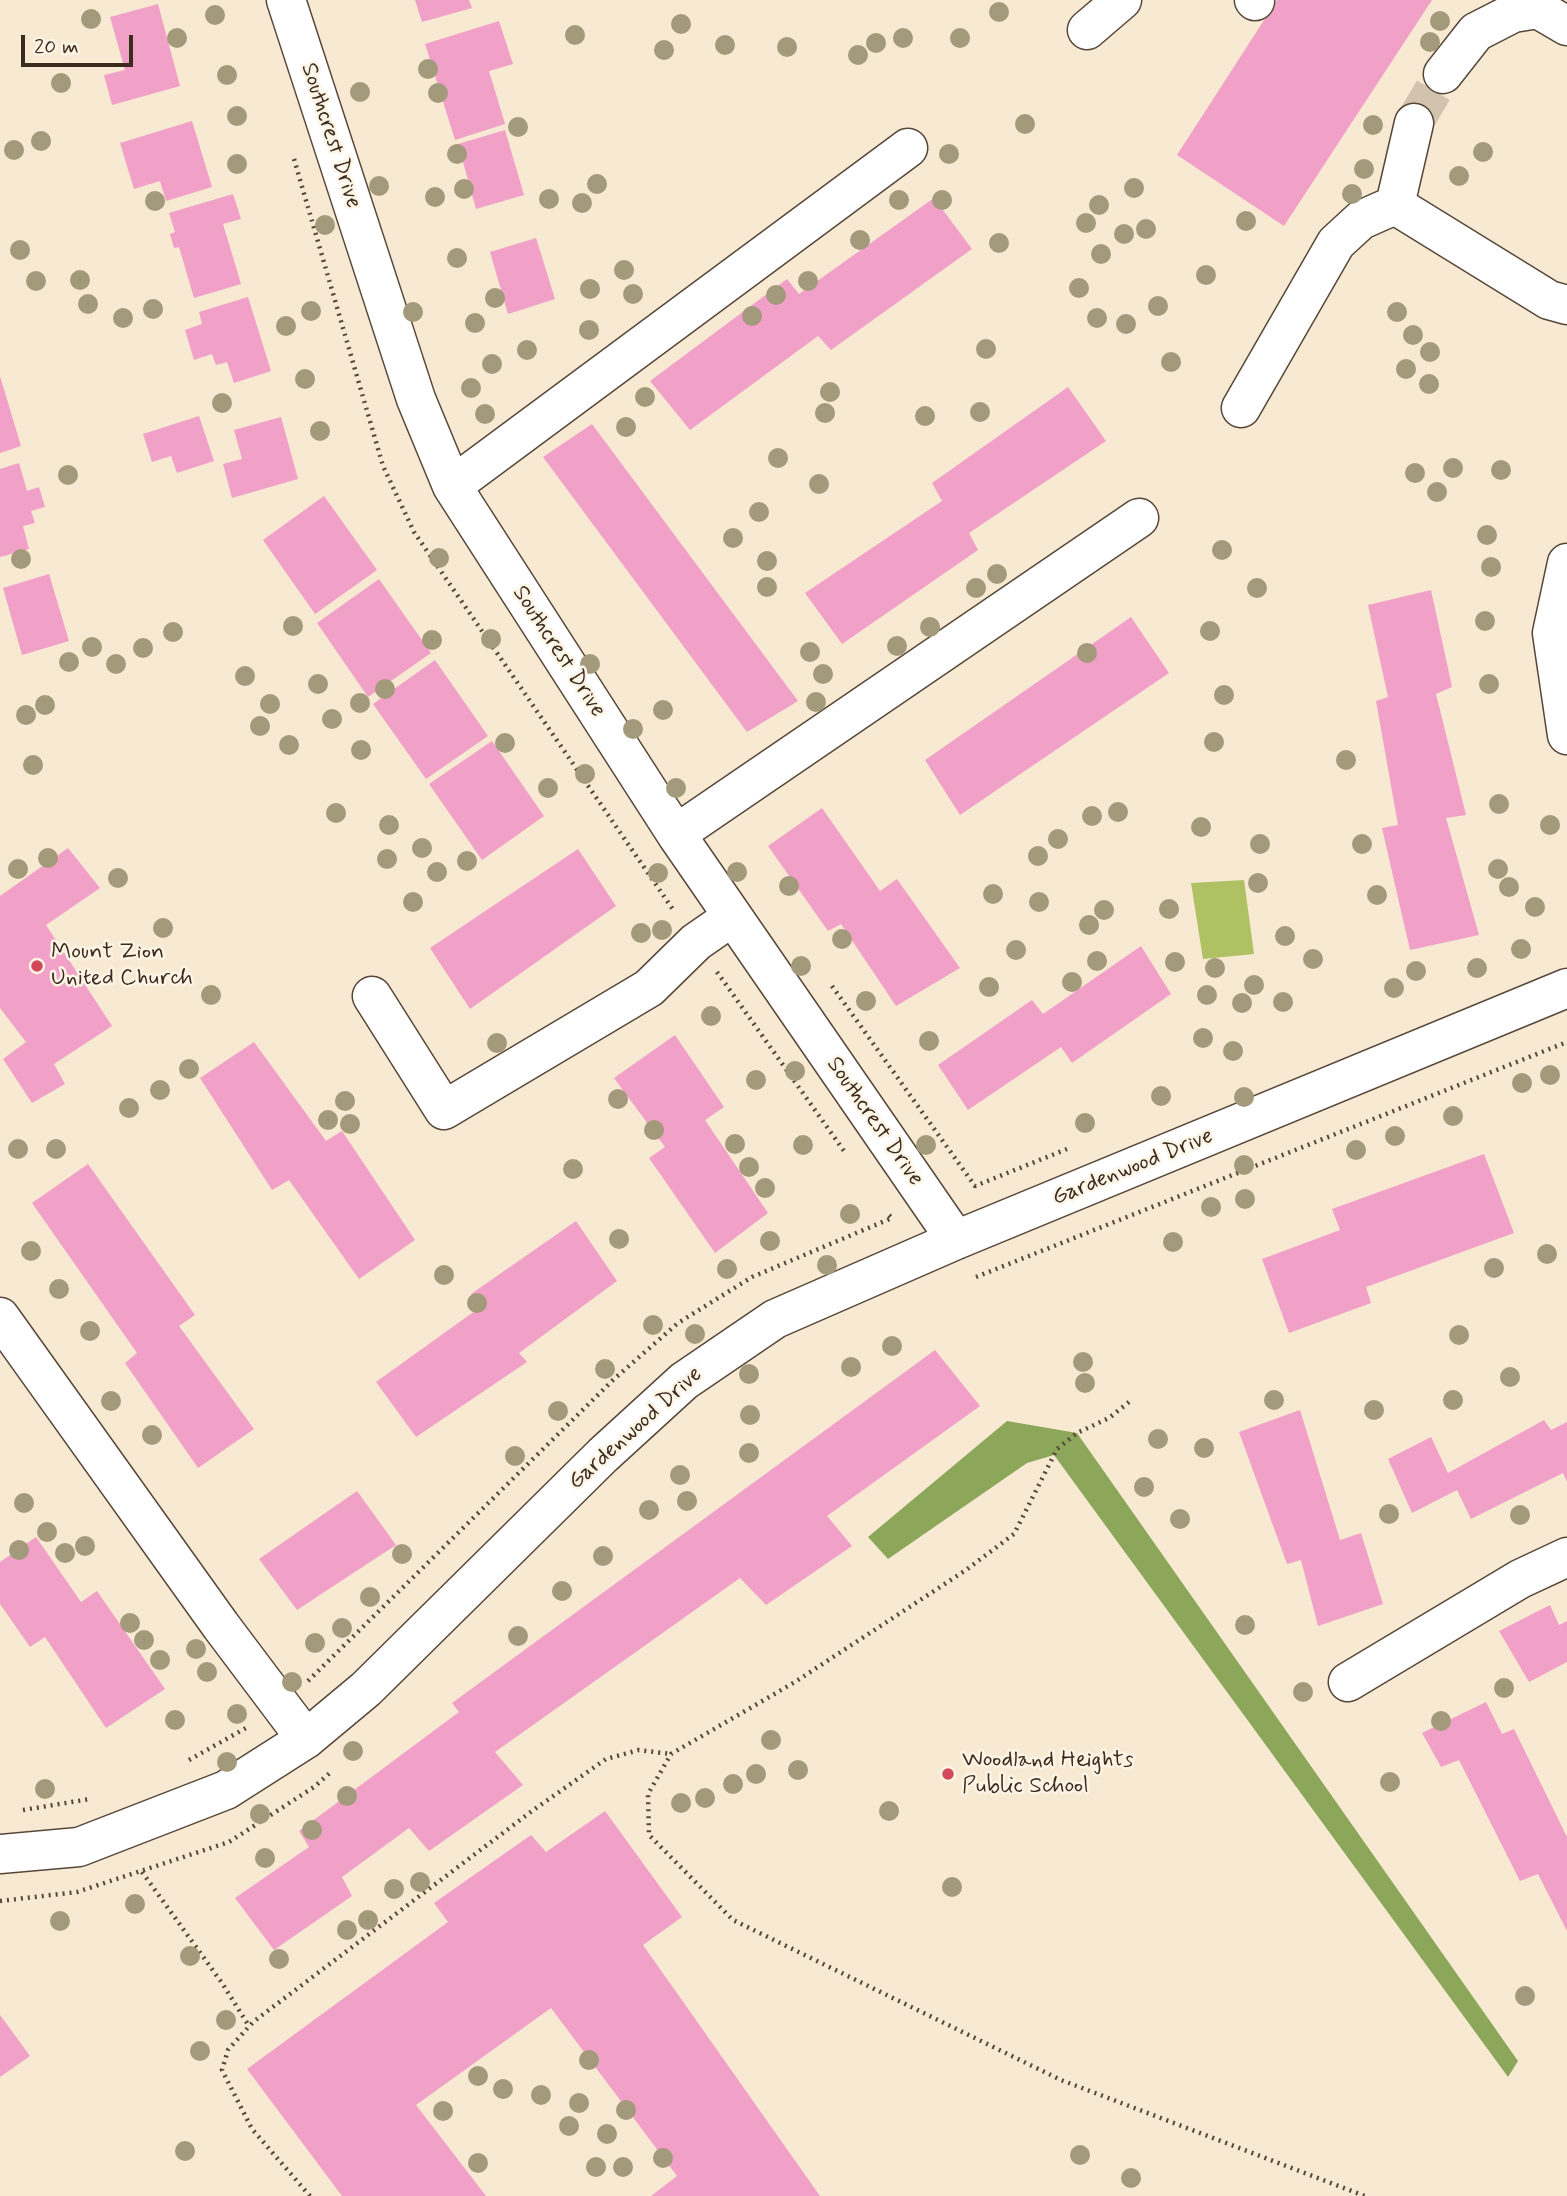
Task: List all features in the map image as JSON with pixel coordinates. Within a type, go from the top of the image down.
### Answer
[{"type":"street","name":"Southcrest Drive","points":[[286,0],[416,399],[452,486],[732,918],[956,1240]]},
{"type":"street","points":[[1087,30],[1122,0]]},
{"type":"street","points":[[1443,74],[1476,32],[1513,13],[1538,9],[1567,26]]},
{"type":"street","points":[[1395,205],[1414,123]]},
{"type":"street","points":[[452,486],[908,148]]},
{"type":"street","points":[[1395,205],[1549,300],[1567,305]]},
{"type":"street","points":[[1241,408],[1336,243],[1361,220],[1395,205]]},
{"type":"street","points":[[676,834],[1139,518]]},
{"type":"street","points":[[1567,563],[1552,633],[1567,735]]},
{"type":"street","points":[[372,996],[444,1110],[649,988],[696,942],[732,918]]},
{"type":"street","name":"Gardenwood Drive","points":[[0,1854],[79,1847],[226,1790],[306,1739],[366,1689],[603,1455],[684,1381],[775,1319],[956,1240],[1567,988]]},
{"type":"street","points":[[0,1317],[221,1626],[306,1739]]},
{"type":"street","points":[[1348,1682],[1520,1579],[1567,1557]]},
{"type":"path","points":[[696,942],[845,1152]]},
{"type":"path","points":[[829,982],[975,1186],[1078,1145]]},
{"type":"path","points":[[968,1280],[1567,1042]]},
{"type":"path","points":[[187,1762],[283,1707],[603,1390],[678,1323],[752,1277],[892,1218],[884,1207]]},
{"type":"path","points":[[1129,1402],[1109,1418],[1077,1433],[1057,1450],[1014,1534],[966,1570],[795,1682],[671,1754],[648,1794],[649,1835],[733,1920],[1061,2080],[1365,2196]]},
{"type":"path","points":[[310,2196],[252,2129],[222,2070],[228,2050],[249,2026],[333,1960],[606,1759],[639,1750],[671,1754]]},
{"type":"path","points":[[0,1902],[77,1892],[229,1842],[314,1787],[334,1769]]},
{"type":"path","points":[[13,1812],[95,1798]]},
{"type":"path","points":[[142,1871],[249,2026]]},
{"type":"green space","points":[[1244,880],[1254,954],[1203,959],[1191,883]]},
{"type":"green space","points":[[1007,1421],[1077,1433],[1518,2061],[1508,2077],[1054,1455],[1027,1463],[888,1559],[868,1537]]},
{"type":"building","points":[[415,0],[469,0],[472,8],[422,22]]},
{"type":"building","points":[[1277,0],[1432,0],[1284,226],[1177,155]]},
{"type":"building","points":[[158,4],[180,86],[112,105],[104,75],[125,70],[110,17]]},
{"type":"building","points":[[499,21],[513,64],[489,71],[505,124],[455,140],[425,44]]},
{"type":"building","points":[[192,121],[212,187],[166,201],[160,181],[134,189],[120,143]]},
{"type":"building","points":[[505,130],[524,195],[476,209],[458,144]]},
{"type":"building","points":[[233,194],[241,219],[223,224],[241,284],[194,298],[179,247],[174,248],[170,234],[175,232],[169,213]]},
{"type":"building","points":[[934,198],[972,249],[831,350],[818,336],[690,430],[650,381],[787,279],[799,294]]},
{"type":"building","points":[[536,238],[555,299],[508,314],[490,252]]},
{"type":"building","points":[[248,297],[271,371],[234,383],[227,362],[216,365],[212,354],[194,360],[185,330],[202,324],[199,312]]},
{"type":"building","points":[[0,376],[21,446],[0,453]]},
{"type":"building","points":[[1068,387],[1106,441],[969,533],[978,550],[842,644],[805,593],[942,501],[932,483]]},
{"type":"building","points":[[199,416],[214,461],[177,473],[171,456],[152,462],[143,434]]},
{"type":"building","points":[[281,417],[298,479],[232,498],[223,464],[242,459],[234,430]]},
{"type":"building","points":[[592,424],[798,701],[747,732],[543,457]]},
{"type":"building","points":[[19,463],[27,491],[39,487],[45,507],[31,511],[35,523],[23,526],[29,549],[0,557],[0,469]]},
{"type":"building","points":[[324,496],[377,570],[315,614],[263,540]]},
{"type":"building","points":[[49,574],[69,641],[22,655],[3,588]]},
{"type":"building","points":[[379,579],[431,653],[368,697],[317,623]]},
{"type":"building","points":[[1431,590],[1452,687],[1436,694],[1466,815],[1446,818],[1479,935],[1410,950],[1382,828],[1398,825],[1376,701],[1388,697],[1368,605]]},
{"type":"building","points":[[1131,617],[1169,673],[960,815],[925,760]]},
{"type":"building","points":[[435,660],[488,736],[426,779],[373,704]]},
{"type":"building","points":[[492,741],[544,816],[482,860],[429,784]]},
{"type":"building","points":[[822,808],[880,891],[897,879],[960,968],[896,1006],[841,924],[828,931],[768,846]]},
{"type":"building","name":"Mount Zion United Church","points":[[68,848],[100,888],[46,925],[112,1026],[54,1064],[65,1084],[32,1103],[3,1059],[26,1042],[0,1008],[0,896]]},
{"type":"building","points":[[578,849],[616,906],[470,1009],[430,948]]},
{"type":"building","points":[[1141,946],[1171,994],[1072,1063],[1061,1047],[968,1110],[938,1065],[1032,1000],[1043,1014]]},
{"type":"building","points":[[675,1035],[724,1107],[705,1120],[768,1213],[715,1253],[649,1158],[665,1147],[614,1078]]},
{"type":"building","points":[[254,1042],[326,1141],[342,1131],[415,1240],[359,1279],[289,1180],[272,1190],[200,1078]]},
{"type":"building","points":[[1484,1154],[1514,1233],[1366,1287],[1371,1303],[1289,1333],[1262,1259],[1340,1230],[1332,1209]]},
{"type":"building","points":[[88,1164],[195,1315],[179,1326],[254,1429],[198,1468],[125,1363],[137,1353],[32,1203]]},
{"type":"building","points":[[576,1221],[617,1281],[519,1353],[527,1362],[416,1437],[376,1382],[479,1308],[471,1294]]},
{"type":"building","points":[[935,1350],[980,1406],[827,1516],[852,1546],[766,1605],[740,1578],[495,1752],[523,1785],[429,1851],[409,1828],[342,1877],[352,1896],[274,1950],[235,1898],[309,1847],[299,1831],[459,1712],[452,1703]]},
{"type":"building","points":[[1300,1410],[1340,1540],[1361,1533],[1383,1604],[1318,1626],[1301,1560],[1287,1564],[1239,1432]]},
{"type":"building","points":[[1544,1420],[1551,1430],[1567,1422],[1567,1482],[1563,1473],[1471,1519],[1457,1490],[1412,1513],[1388,1459],[1431,1437],[1448,1473]]},
{"type":"building","points":[[357,1491],[396,1545],[297,1610],[259,1559]]},
{"type":"building","points":[[36,1537],[81,1602],[97,1591],[165,1689],[106,1728],[45,1637],[30,1647],[0,1604],[0,1562]]},
{"type":"building","points":[[1550,1605],[1559,1625],[1567,1621],[1567,1662],[1529,1682],[1499,1631]]},
{"type":"building","points":[[1486,1702],[1502,1734],[1514,1729],[1567,1837],[1567,1931],[1538,1874],[1520,1881],[1459,1760],[1441,1767],[1422,1733]]},
{"type":"building","points":[[605,1811],[682,1917],[643,1945],[820,2196],[651,2196],[677,2176],[551,2008],[416,2105],[486,2196],[342,2196],[247,2069],[448,1922],[434,1903],[531,1835],[546,1852]]},
{"type":"building","points":[[0,2015],[30,2056],[0,2077]]},
{"type":"tunnel","points":[[1414,123],[1443,74]]},
{"type":"place","name":"Mount Zion United Church","points":[[37,966]]},
{"type":"place","name":"Woodland Heights Public School","points":[[948,1774]]}]
